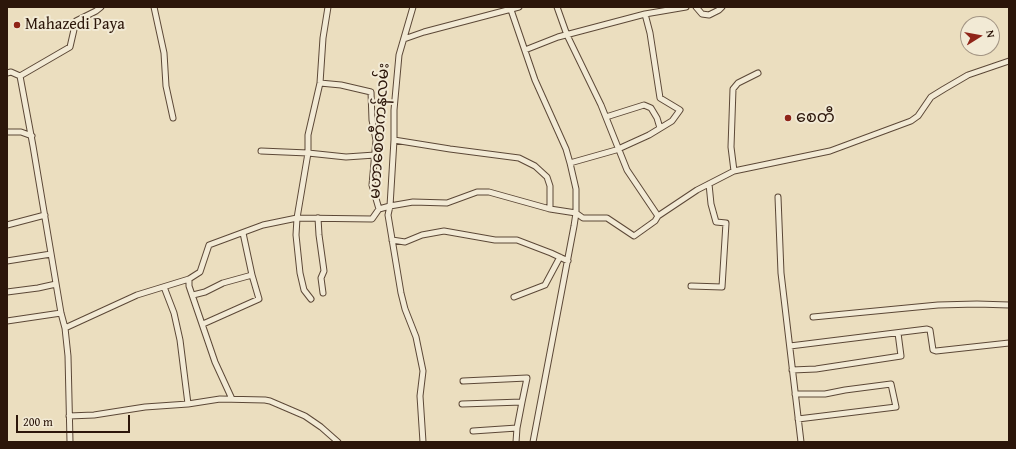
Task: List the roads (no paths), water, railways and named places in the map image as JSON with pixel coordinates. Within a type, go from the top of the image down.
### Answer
[{"type":"street","points":[[20,76],[70,47],[76,21],[96,11],[100,7]]},
{"type":"street","points":[[154,7],[164,53],[166,86],[173,118]]},
{"type":"street","points":[[311,299],[304,290],[300,273],[296,235],[297,218],[308,153],[308,135],[320,83],[323,38],[328,7]]},
{"type":"street","name":"မဟာစေတီကန်လမ်း","points":[[189,280],[200,272],[209,245],[263,225],[297,218],[372,219],[379,209],[390,206],[394,140],[394,110],[399,56],[413,7]]},
{"type":"street","points":[[404,39],[510,8],[519,7]]},
{"type":"street","points":[[557,7],[567,35],[606,117],[627,170],[658,216]]},
{"type":"street","points":[[525,50],[567,35],[645,14],[686,7]]},
{"type":"street","points":[[696,7],[702,14],[709,15],[722,7]]},
{"type":"street","points":[[510,8],[535,80],[566,149],[576,189],[576,213],[568,261],[533,442]]},
{"type":"street","points":[[570,163],[618,148],[649,135],[672,121],[680,110],[660,98],[650,34],[645,14]]},
{"type":"street","points":[[423,442],[420,396],[423,371],[416,337],[405,308],[388,215],[390,206],[413,202],[447,203],[477,192],[490,192],[550,209],[576,213],[583,218],[607,218],[634,236],[655,221],[658,216],[697,190],[734,171],[830,151],[911,121],[918,116],[932,97],[944,89],[968,75],[1009,61]]},
{"type":"street","points":[[7,73],[11,72],[20,76]]},
{"type":"street","points":[[734,171],[731,147],[733,90],[738,83],[758,73]]},
{"type":"street","points":[[20,76],[32,136],[61,313],[65,328],[68,356],[70,442]]},
{"type":"street","points":[[320,83],[341,85],[371,92],[372,120],[376,140],[372,185],[379,209]]},
{"type":"street","points":[[606,117],[644,105],[651,108],[657,118],[660,128]]},
{"type":"street","points":[[7,132],[21,132],[32,136]]},
{"type":"street","points":[[394,140],[519,158],[535,166],[547,178],[550,186],[550,209]]},
{"type":"street","points":[[261,151],[308,153],[346,158],[375,155]]},
{"type":"street","points":[[691,286],[722,287],[726,223],[716,222],[711,204],[709,184]]},
{"type":"street","points":[[778,197],[781,273],[801,442]]},
{"type":"street","points":[[7,225],[45,215]]},
{"type":"street","points":[[318,218],[324,271],[321,278],[323,293]]},
{"type":"street","points":[[392,240],[405,242],[422,235],[444,231],[495,240],[517,240],[568,261]]},
{"type":"street","points":[[203,324],[259,299],[252,276],[243,233]]},
{"type":"street","points":[[7,261],[51,254]]},
{"type":"street","points":[[514,297],[546,285],[560,257]]},
{"type":"street","points":[[193,295],[205,292],[223,283],[252,276]]},
{"type":"street","points":[[65,328],[137,295],[189,280],[189,286],[215,362],[232,399]]},
{"type":"street","points":[[7,292],[56,284]]},
{"type":"street","points":[[164,287],[174,313],[180,340],[188,404]]},
{"type":"street","points":[[813,317],[938,305],[1009,305]]},
{"type":"street","points":[[7,321],[61,313]]},
{"type":"street","points":[[790,346],[929,330],[933,349],[936,352],[1009,343]]},
{"type":"street","points":[[792,370],[901,356],[898,333]]},
{"type":"street","points":[[463,381],[527,378],[516,442]]},
{"type":"street","points":[[795,394],[825,394],[891,384],[896,408],[798,419]]},
{"type":"street","points":[[69,416],[94,415],[145,407],[188,404],[220,399],[270,401],[306,416],[338,442]]},
{"type":"street","points":[[462,404],[522,402]]},
{"type":"street","points":[[473,431],[518,428]]},
{"type":"place","name":"Mahazedi Paya","points":[[17,25]]},
{"type":"place","name":"စေတီ","points":[[788,118]]}]
